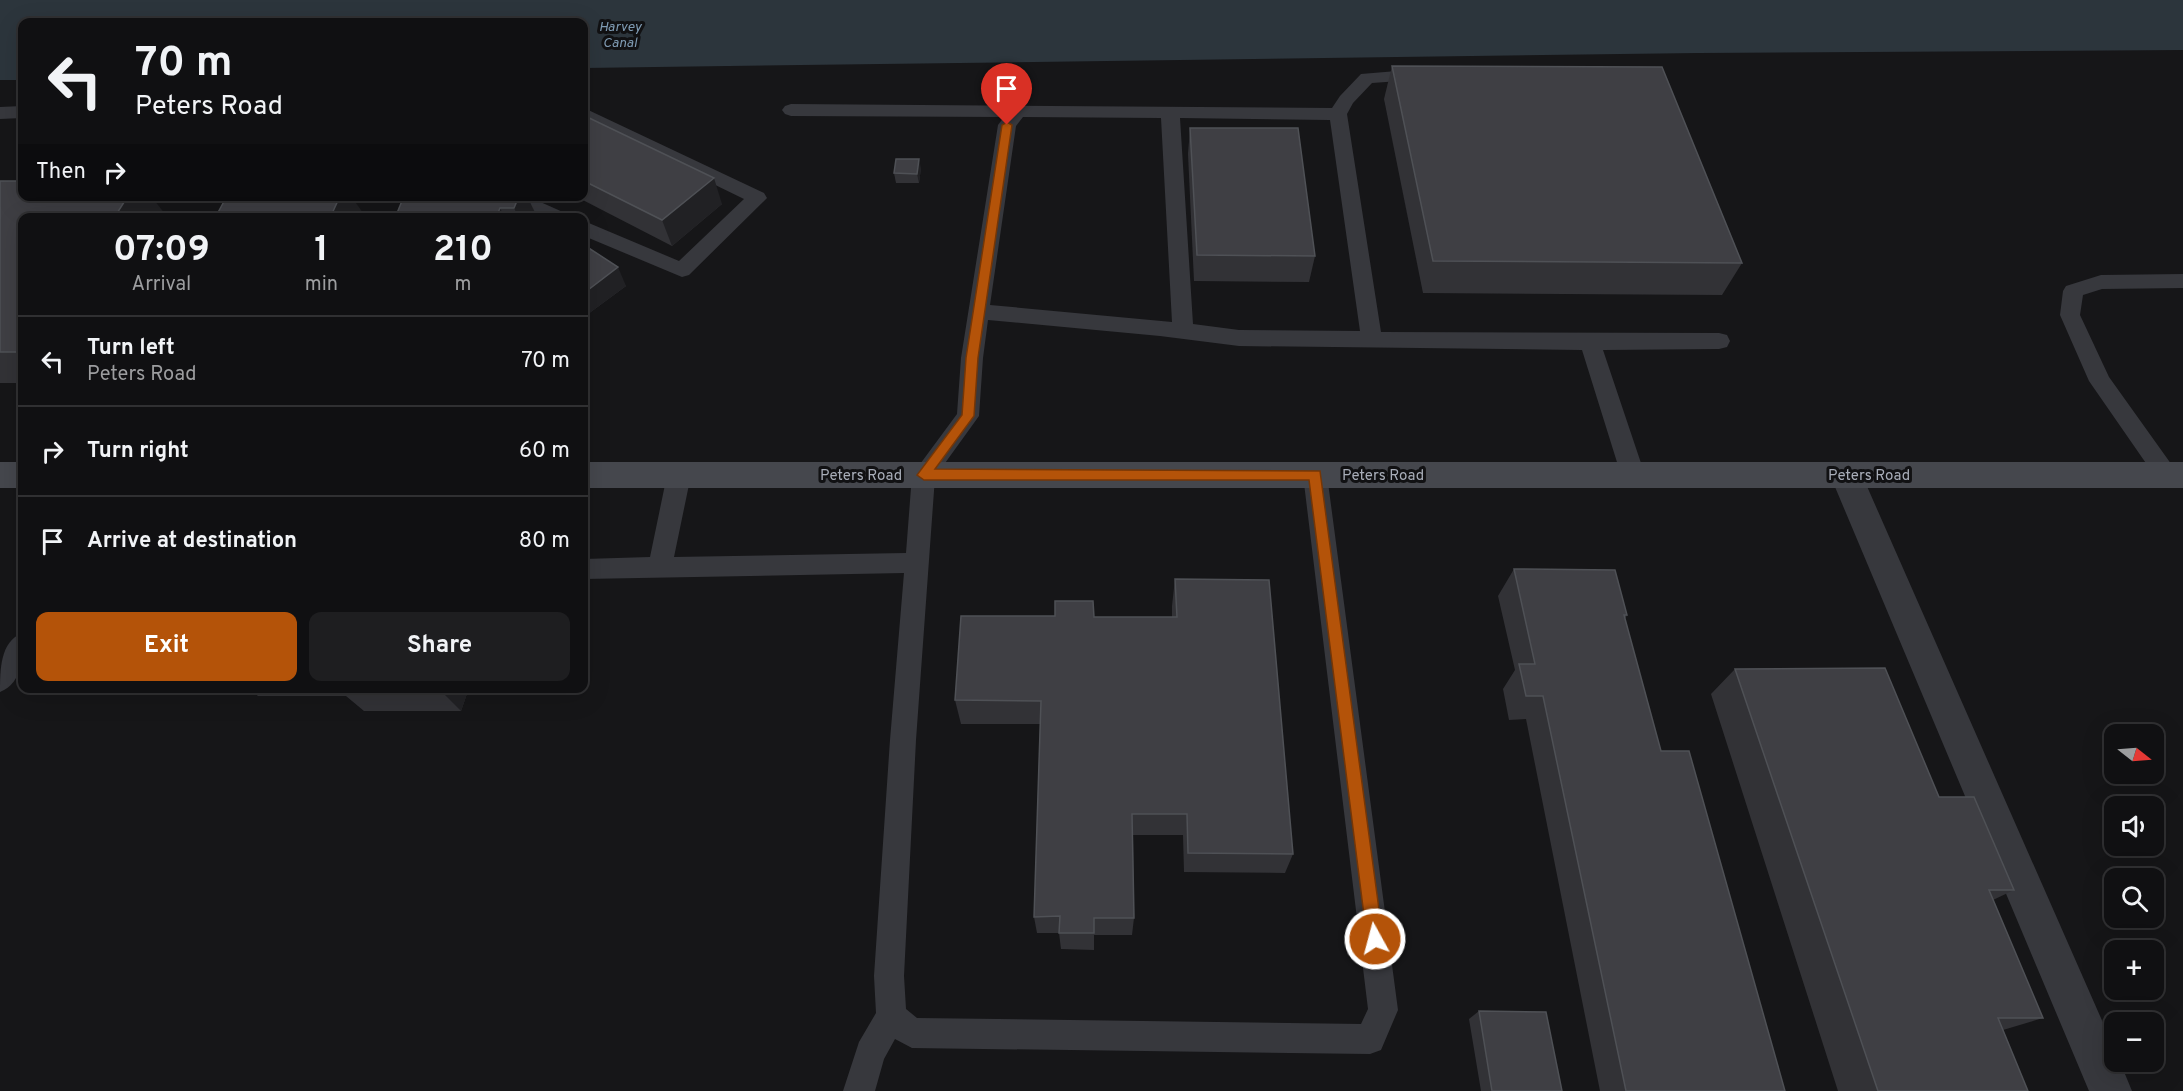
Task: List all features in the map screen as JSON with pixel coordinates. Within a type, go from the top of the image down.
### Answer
[{"type":"main road","points":[[0,475],[18,475]]},
{"type":"main road","name":"Peters Road","points":[[588,475],[2175,475]]},
{"type":"street","points":[[1846,475],[2111,1091]]},
{"type":"lane","points":[[1372,339],[1338,114],[1346,100],[1367,78],[1421,75]]},
{"type":"lane","points":[[792,110],[1338,114]]},
{"type":"lane","points":[[859,1091],[870,1053],[891,1016],[889,976],[903,740],[924,475],[968,416],[972,358],[1007,125],[1018,111]]},
{"type":"lane","points":[[0,113],[18,112]]},
{"type":"lane","points":[[1170,112],[1183,331]]},
{"type":"lane","points":[[588,116],[757,198],[682,270],[588,230]]},
{"type":"lane","points":[[520,201],[547,213]]},
{"type":"lane","points":[[2175,475],[2100,381],[2070,315],[2073,291],[2101,282],[2183,281]]},
{"type":"lane","points":[[979,312],[1239,338],[1590,342],[1719,341]]},
{"type":"lane","points":[[1590,342],[1633,475]]},
{"type":"lane","points":[[660,568],[679,475]]},
{"type":"lane","points":[[891,1016],[912,1033],[1370,1039],[1383,1010],[1315,475]]},
{"type":"lane","points":[[588,569],[917,563]]},
{"type":"lane","points":[[0,680],[18,651]]},
{"type":"water","name":"Harvey Canal","points":[[0,0],[2183,0],[2183,50],[1698,53],[588,68],[588,18],[18,18],[18,80],[0,80]]},
{"type":"building","points":[[1392,66],[1662,67],[1742,263],[1433,261]]},
{"type":"building","points":[[588,117],[714,178],[662,220],[588,183]]},
{"type":"building","points":[[1190,128],[1298,128],[1315,256],[1197,255]]},
{"type":"building","points":[[896,159],[919,159],[917,174],[894,173]]},
{"type":"building","points":[[0,181],[18,181],[18,201],[125,201],[117,213],[18,213],[18,352],[0,352]]},
{"type":"building","points":[[224,201],[338,201],[332,213],[218,213]]},
{"type":"building","points":[[402,201],[517,201],[514,208],[500,208],[498,213],[397,213]]},
{"type":"building","points":[[588,248],[618,267],[588,290]]},
{"type":"building","points":[[1514,569],[1615,570],[1627,615],[1624,615],[1661,751],[1689,751],[1785,1091],[1626,1091],[1543,696],[1526,696],[1519,664],[1535,664]]},
{"type":"building","points":[[1175,579],[1269,580],[1293,854],[1188,853],[1187,814],[1132,814],[1134,918],[1094,918],[1094,933],[1059,933],[1060,916],[1034,917],[1041,701],[955,700],[961,616],[1055,616],[1055,601],[1093,601],[1094,617],[1177,617]]},
{"type":"building","points":[[1885,668],[1939,797],[1974,797],[2014,890],[1989,890],[2043,1018],[1998,1018],[2028,1091],[1878,1091],[1735,669]]},
{"type":"building","points":[[1479,1011],[1546,1012],[1562,1091],[1492,1091]]},
{"type":"route","points":[[1007,125],[972,358],[968,416],[924,475],[1315,475],[1375,939]]}]
